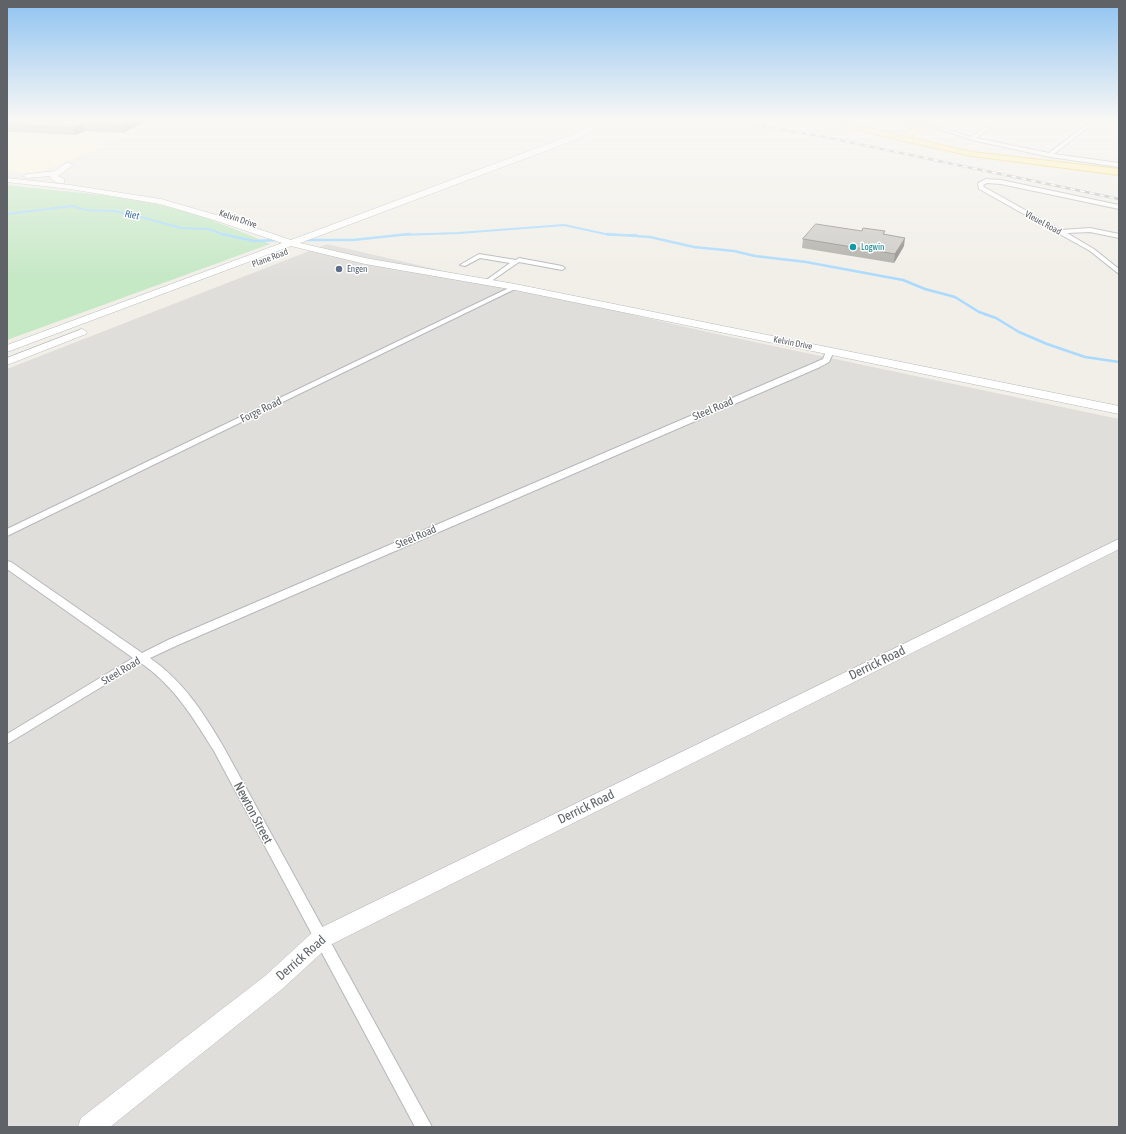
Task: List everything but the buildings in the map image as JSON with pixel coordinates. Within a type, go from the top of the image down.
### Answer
[{"type":"street","points":[[22,176],[53,173]]},
{"type":"street","points":[[57,173],[54,175],[55,178],[61,181]]},
{"type":"street","name":"Plane Road","points":[[346,226],[429,190],[477,173]]},
{"type":"street","name":"Plane Road","points":[[7,349],[256,257],[441,193],[487,173]]},
{"type":"street","name":"Kelvin Drive","points":[[7,175],[132,191],[178,201],[229,215],[302,242],[365,261],[515,287],[1119,410]]},
{"type":"street","name":"Kelvin Drive","points":[[7,180],[70,187],[161,202],[279,238],[443,271],[466,278]]},
{"type":"street","name":"Vleuel Road","points":[[1118,269],[1092,250],[979,185],[983,182],[993,181],[1119,207]]},
{"type":"street","points":[[380,210],[436,192]]},
{"type":"street","points":[[272,230],[291,233],[346,226]]},
{"type":"street","points":[[337,249],[329,245],[328,240],[346,226]]},
{"type":"street","points":[[1061,232],[1090,230],[1119,236]]},
{"type":"street","points":[[256,257],[277,244],[279,238]]},
{"type":"street","name":"Plane Road","points":[[7,362],[302,242]]},
{"type":"street","points":[[487,282],[528,253]]},
{"type":"street","points":[[463,265],[479,256],[562,268]]},
{"type":"street","name":"Forge Road","points":[[7,533],[515,287]]},
{"type":"street","name":"Steel Road","points":[[7,740],[141,658],[174,642],[240,612],[817,365],[826,360],[830,351]]},
{"type":"street","name":"Derrick Road","points":[[90,1127],[273,983],[322,938],[1119,543]]},
{"type":"street","name":"Newton Street","points":[[7,564],[176,684],[187,698],[219,749],[424,1127]]},
{"type":"shaded area","points":[[19,173],[38,173],[32,174]]},
{"type":"shaded area","points":[[327,244],[712,333],[1119,419],[1119,1127],[7,1127],[7,369]]},
{"type":"green space","points":[[7,185],[92,194],[155,204],[212,220],[270,244],[7,340]]},
{"type":"waterway","name":"Riet","points":[[7,214],[72,206],[86,210],[114,211],[134,215],[181,228],[209,229],[224,235]]},
{"type":"waterway","points":[[400,235],[459,233],[564,225],[610,235],[621,235]]},
{"type":"waterway","name":"Riet","points":[[222,234],[254,241],[279,240]]},
{"type":"waterway","points":[[400,235],[409,234]]},
{"type":"waterway","points":[[607,234],[621,235]]},
{"type":"waterway","points":[[305,240],[353,240],[400,235]]},
{"type":"waterway","points":[[621,235],[636,235]]},
{"type":"waterway","points":[[621,235],[650,237],[694,247],[734,251],[755,256],[806,262],[903,280],[925,289],[955,297],[979,312],[996,318],[1019,332],[1047,344],[1085,357],[1119,362]]},
{"type":"railway","points":[[995,173],[1119,199]]},
{"type":"place","name":"Logwin","points":[[853,247]]},
{"type":"place","name":"Engen","points":[[339,269]]}]
